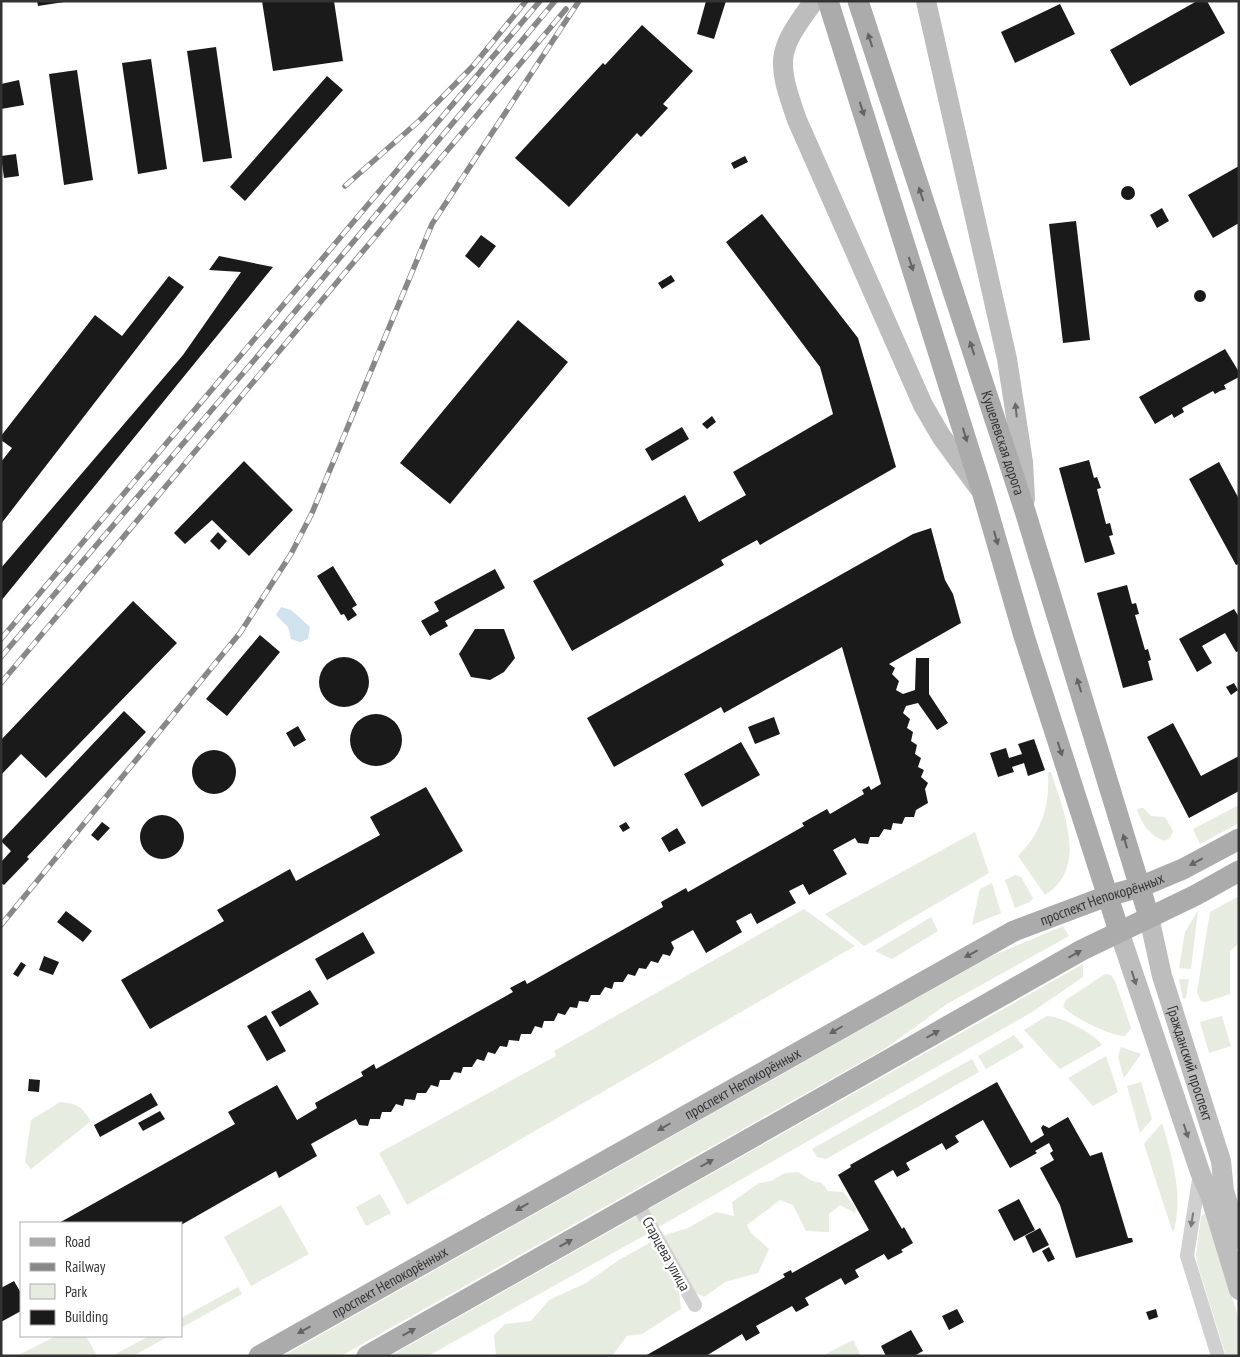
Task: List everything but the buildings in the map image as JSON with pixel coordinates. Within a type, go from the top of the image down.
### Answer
[{"type":"main road","name":"Кушелевская дорога","points":[[858,1],[1025,511],[1140,887]]},
{"type":"main road","points":[[926,1],[1014,394],[1022,462],[1025,511]]},
{"type":"main road","points":[[982,491],[941,436],[925,409],[797,120],[785,86],[783,51],[789,36],[825,5],[953,397],[982,491],[1024,636],[1107,896]]},
{"type":"main road","points":[[984,386],[997,392],[1007,385],[1010,380]]},
{"type":"main road","points":[[925,409],[938,414],[945,412],[952,405],[953,397]]},
{"type":"main road","name":"проспект Непокорённых","points":[[259,1356],[948,966],[1014,931],[1107,896],[1140,887],[1183,869],[1239,839]]},
{"type":"main road","name":"проспект Непокорённых","points":[[367,1356],[1073,955],[1196,895],[1239,870]]},
{"type":"main road","name":"Гражданский проспект","points":[[1140,887],[1149,917],[1162,976],[1221,1161],[1224,1191],[1239,1239]]},
{"type":"main road","name":"Гражданский проспект","points":[[1107,896],[1200,1172],[1210,1195],[1239,1290]]},
{"type":"street","name":"Гражданский проспект","points":[[1200,1172],[1187,1256],[1218,1356]]},
{"type":"street","name":"Старцева улица","points":[[637,1203],[695,1305]]},
{"type":"green space","points":[[1048,772],[1051,772],[1066,820],[1069,854],[1066,870],[1058,884],[1045,895],[1018,856],[1039,828],[1043,817],[1048,796]]},
{"type":"green space","points":[[1239,805],[1239,823],[1200,844],[1193,829]]},
{"type":"green space","points":[[1143,808],[1151,816],[1165,817],[1173,831],[1170,838],[1164,841],[1150,832],[1139,816],[1137,810]]},
{"type":"green space","points":[[975,832],[989,873],[864,946],[825,914]]},
{"type":"green space","points":[[1015,875],[1021,877],[1033,898],[1030,902],[1015,908],[1005,880]]},
{"type":"green space","points":[[992,883],[1001,913],[972,925],[980,889]]},
{"type":"green space","points":[[1239,896],[1239,943],[1230,951],[1230,994],[1206,1002],[1201,1001],[1197,992],[1210,912]]},
{"type":"green space","points":[[804,909],[855,946],[407,1205],[379,1153],[556,1056],[554,1051]]},
{"type":"green space","points":[[1198,910],[1191,969],[1179,968],[1185,932]]},
{"type":"green space","points":[[931,917],[938,931],[892,959],[875,951]]},
{"type":"green space","points":[[1063,926],[1069,936],[947,1004],[886,1048],[341,1356],[283,1356],[990,957]]},
{"type":"green space","points":[[1083,964],[1083,977],[1032,1012],[657,1228],[647,1210]]},
{"type":"green space","points":[[1105,974],[1111,975],[1115,981],[1131,1028],[1125,1036],[1111,1033],[1092,1025],[1063,1006],[1066,1000]]},
{"type":"green space","points":[[1179,979],[1189,979],[1186,998],[1183,999]]},
{"type":"green space","points":[[1047,1016],[1061,1019],[1077,1026],[1102,1045],[1060,1069],[1024,1030]]},
{"type":"green space","points":[[1222,1016],[1231,1046],[1209,1053],[1200,1022]]},
{"type":"green space","points":[[1014,1035],[1024,1047],[986,1069],[978,1056]]},
{"type":"green space","points":[[1121,1047],[1141,1054],[1124,1078],[1118,1057]]},
{"type":"green space","points":[[1106,1056],[1118,1092],[1093,1106],[1068,1078]]},
{"type":"green space","points":[[972,1059],[979,1072],[826,1159],[817,1157],[812,1149]]},
{"type":"green space","points":[[1141,1082],[1152,1119],[1140,1133],[1127,1086]]},
{"type":"green space","points":[[60,1102],[71,1103],[78,1107],[85,1112],[91,1121],[31,1169],[25,1162],[31,1120]]},
{"type":"green space","points":[[1162,1123],[1176,1176],[1177,1217],[1174,1231],[1172,1230],[1144,1144]]},
{"type":"green space","points":[[798,1172],[812,1181],[822,1183],[828,1191],[843,1192],[856,1208],[855,1213],[840,1205],[829,1214],[829,1232],[806,1231],[793,1205],[780,1200],[747,1225],[751,1233],[769,1249],[758,1273],[725,1282],[704,1297],[696,1293],[688,1281],[679,1290],[681,1309],[642,1334],[627,1336],[612,1356],[496,1356],[494,1335],[505,1324],[531,1321],[549,1300],[586,1283],[619,1260],[662,1236],[688,1228],[716,1212],[734,1216],[732,1202],[759,1183],[771,1181],[785,1173]]},
{"type":"green space","points":[[380,1194],[391,1213],[366,1226],[356,1207]]},
{"type":"green space","points":[[281,1205],[309,1254],[251,1286],[224,1237]]},
{"type":"green space","points":[[1205,1213],[1239,1319],[1239,1356],[1226,1356],[1198,1266],[1196,1255],[1201,1216]]},
{"type":"green space","points":[[637,1216],[647,1234],[428,1356],[390,1356]]},
{"type":"green space","points":[[238,1287],[242,1294],[182,1327],[182,1317]]},
{"type":"green space","points":[[54,1337],[87,1337],[97,1356],[17,1356]]},
{"type":"green space","points":[[147,1337],[167,1337],[133,1356],[112,1356]]},
{"type":"green space","points":[[853,1340],[861,1356],[822,1356]]},
{"type":"water","points":[[281,607],[291,610],[310,627],[308,639],[300,642],[291,639],[288,627],[276,615]]},
{"type":"railway","points":[[345,186],[419,121],[473,66],[526,1]]},
{"type":"railway","points":[[1,639],[540,1]]},
{"type":"railway","points":[[1,657],[256,358],[555,1]]},
{"type":"railway","points":[[1,925],[240,633],[291,554],[312,513],[432,224],[579,1]]},
{"type":"railway","points":[[1,683],[566,9]]}]
